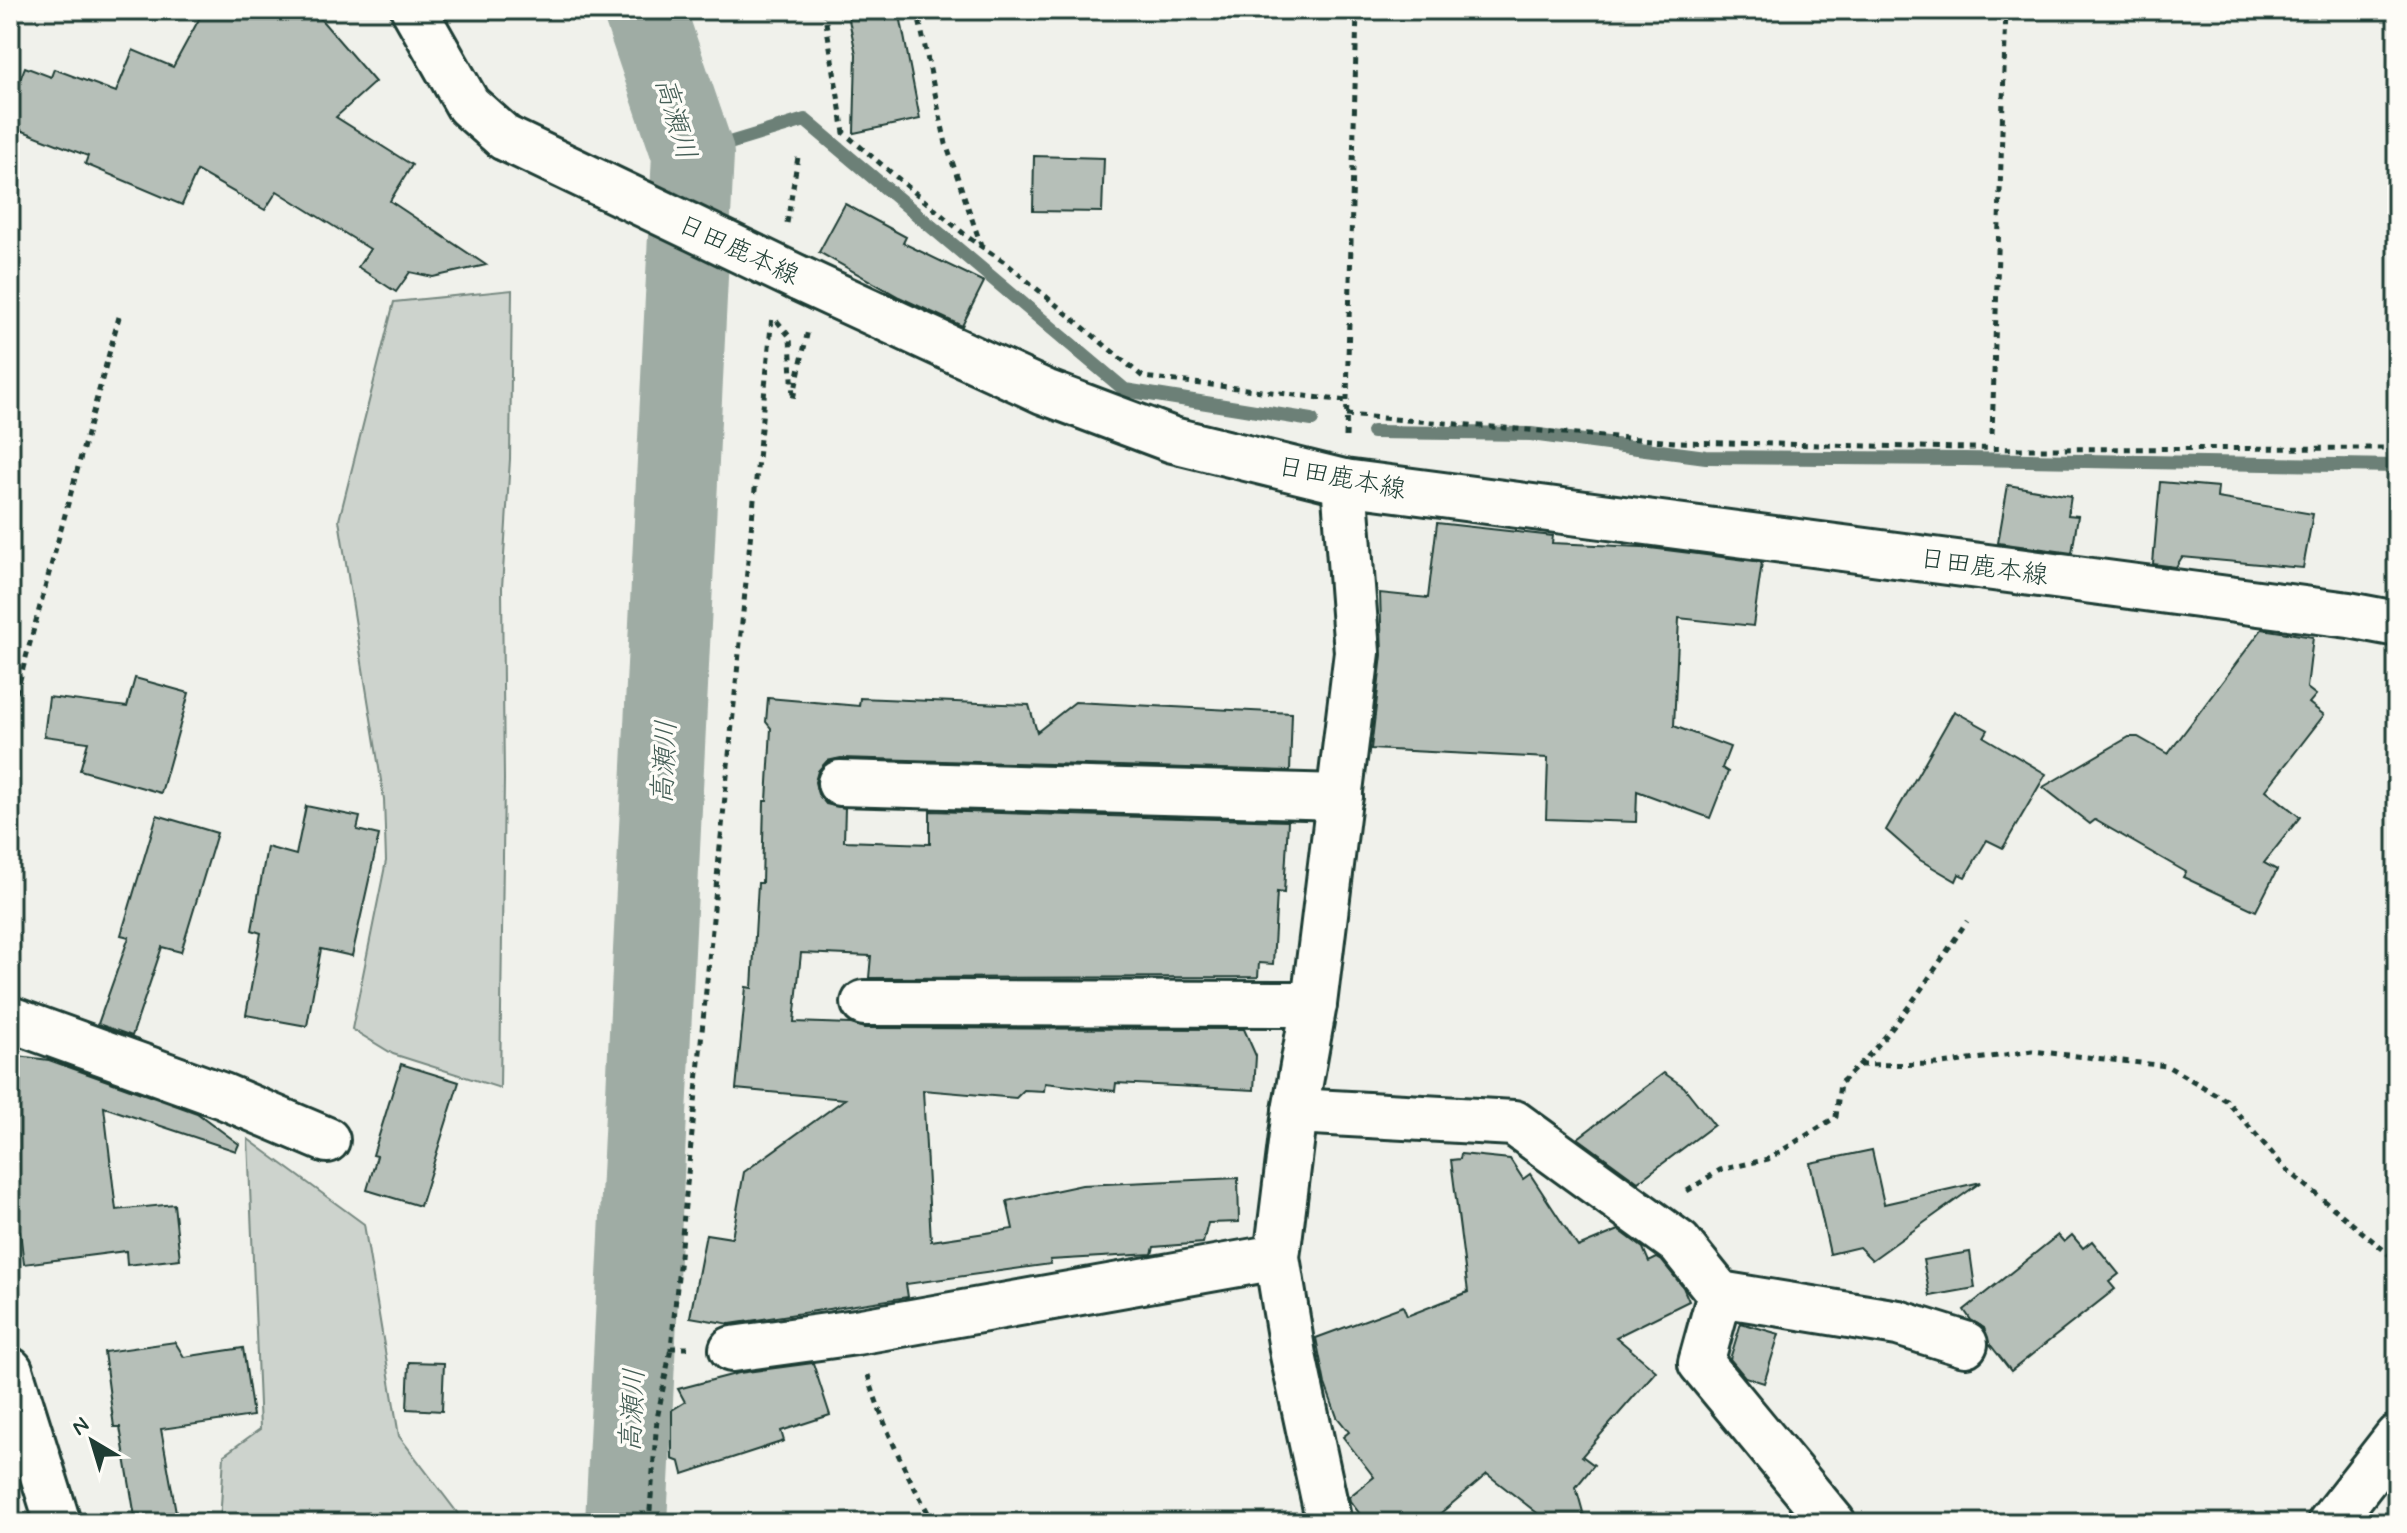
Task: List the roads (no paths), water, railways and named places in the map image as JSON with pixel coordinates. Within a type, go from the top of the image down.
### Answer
[{"type":"street","name":"日田鹿本線","points":[[414,10],[468,105],[505,138],[1045,392],[1173,440],[1344,482],[2334,613],[2397,624]]},
{"type":"street","points":[[1329,1523],[1293,1355],[1277,1257],[1295,1111],[1314,1004],[1357,652],[1344,482]]},
{"type":"street","points":[[840,783],[1340,797]]},
{"type":"street","points":[[864,1003],[1314,1004]]},
{"type":"street","points":[[10,1019],[223,1096],[327,1140]]},
{"type":"street","points":[[1295,1111],[1514,1123],[1679,1243],[1720,1294],[1898,1323],[1965,1344]]},
{"type":"street","points":[[732,1349],[856,1332],[1277,1257]]},
{"type":"street","points":[[1720,1294],[1701,1363],[1833,1523]]},
{"type":"street","points":[[10,1370],[58,1523]]},
{"type":"street","points":[[2330,1523],[2397,1437]]},
{"type":"waterway","name":"高瀬川","points":[[626,1523],[693,154],[644,10]]},
{"type":"waterway","points":[[693,154],[805,120],[1125,390],[1312,420]]},
{"type":"waterway","points":[[1373,432],[1531,434],[1706,457],[2397,466]]}]
